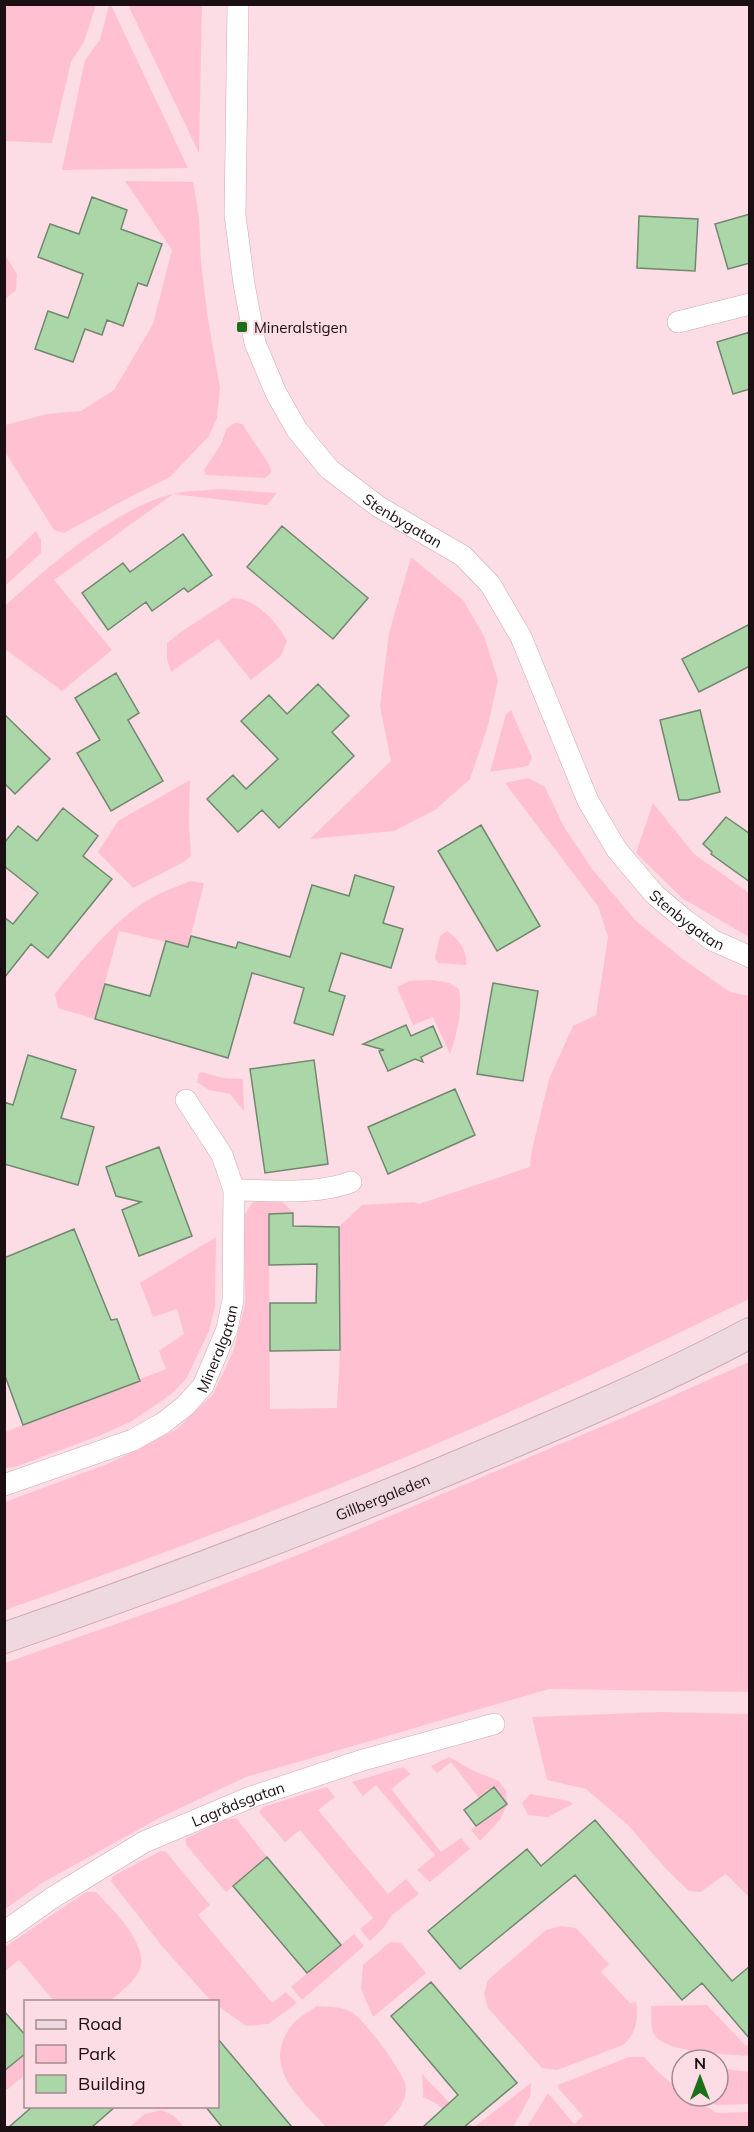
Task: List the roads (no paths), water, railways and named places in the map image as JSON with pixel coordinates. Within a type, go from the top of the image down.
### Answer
[{"type":"main road","name":"Gillbergaleden","points":[[4,1638],[113,1601],[391,1494],[533,1435],[699,1360],[750,1333]]},
{"type":"street","name":"Stenbygatan","points":[[238,4],[236,215],[244,285],[255,343],[276,393],[297,430],[329,470],[380,507],[462,556],[490,584],[521,637],[588,801],[617,850],[655,895],[685,920],[712,940],[750,957]]},
{"type":"street","points":[[678,322],[750,304]]},
{"type":"street","name":"Mineralgatan","points":[[4,1485],[133,1440],[163,1423],[185,1406],[203,1386],[227,1329],[233,1300],[234,1190],[222,1155],[186,1100]]},
{"type":"street","points":[[234,1190],[294,1190],[341,1186],[351,1182]]},
{"type":"street","name":"Lagrådsgatan","points":[[4,1932],[52,1898],[144,1842],[251,1797],[363,1760],[494,1724]]},
{"type":"place","name":"Mineralstigen","points":[[242,327]]}]
